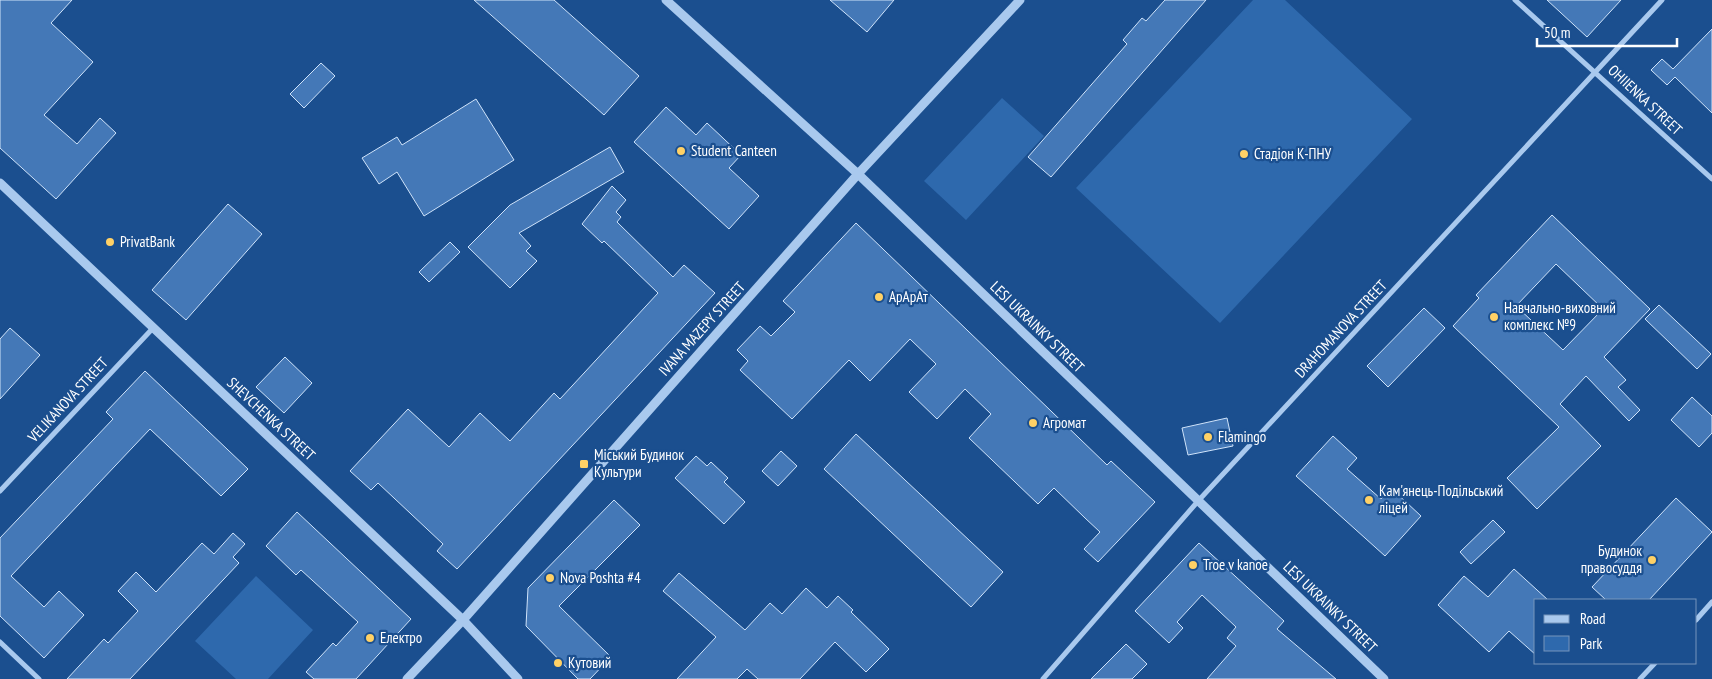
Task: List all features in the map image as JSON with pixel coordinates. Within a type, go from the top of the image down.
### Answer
[{"type":"street","name":"LESI UKRAINKY STREET","points":[[666,0],[858,174],[1384,679]]},
{"type":"street","name":"IVANA MAZEPY STREET","points":[[407,679],[463,620],[858,174],[1020,0]]},
{"type":"street","name":"OHIIENKA STREET","points":[[1515,0],[1597,72],[1712,179]]},
{"type":"street","name":"DRAHOMANOVA STREET","points":[[1043,679],[1199,500],[1662,0]]},
{"type":"street","name":"SHEVCHENKA STREET","points":[[0,183],[463,620],[518,679]]},
{"type":"street","name":"VELIKANOVA STREET","points":[[0,491],[154,327]]},
{"type":"street","points":[[1697,619],[1712,602]]},
{"type":"street","points":[[0,642],[39,679]]},
{"type":"street","points":[[1640,679],[1654,664]]},
{"type":"green space","name":"Стадіон К-ПНУ","points":[[1253,0],[1285,0],[1412,119],[1220,323],[1076,188]]},
{"type":"green space","points":[[1002,98],[1044,136],[966,220],[924,181]]},
{"type":"green space","points":[[256,576],[313,630],[268,679],[236,679],[195,641]]},
{"type":"building","points":[[0,0],[72,0],[51,23],[93,62],[44,115],[77,144],[100,118],[116,133],[56,199],[0,148]]},
{"type":"building","points":[[474,0],[554,0],[639,76],[604,115]]},
{"type":"building","points":[[830,0],[894,0],[867,32]]},
{"type":"building","points":[[1165,0],[1206,0],[1051,177],[1028,157],[1127,44],[1123,40],[1142,18],[1146,21]]},
{"type":"building","points":[[1547,0],[1621,0],[1587,37]]},
{"type":"building","points":[[1712,29],[1712,113],[1675,77],[1667,85],[1651,70],[1662,59],[1673,69]]},
{"type":"building","points":[[321,63],[335,76],[304,108],[290,94]]},
{"type":"building","points":[[476,99],[514,160],[424,216],[397,172],[379,184],[362,158],[397,137],[402,145]]},
{"type":"building","points":[[666,107],[696,135],[707,123],[741,155],[729,168],[759,196],[729,229],[634,142]]},
{"type":"building","points":[[610,147],[624,172],[519,233],[531,246],[526,251],[537,261],[510,288],[468,247],[510,205]]},
{"type":"building","points":[[612,186],[626,200],[616,212],[621,217],[617,222],[673,277],[684,265],[715,293],[457,569],[437,551],[443,544],[378,483],[371,490],[350,471],[408,409],[449,447],[480,413],[510,441],[554,393],[560,399],[658,293],[604,241],[602,243],[582,224]]},
{"type":"building","points":[[228,204],[262,234],[186,320],[152,290]]},
{"type":"building","name":"Навчально-виховний комплекс №9","points":[[1552,215],[1650,309],[1604,357],[1626,380],[1618,387],[1640,410],[1629,421],[1586,376],[1560,404],[1601,446],[1537,509],[1507,478],[1559,427],[1453,326],[1479,298],[1476,295]],"holes":[[[1556,264],[1603,309],[1563,350],[1516,306]]]},
{"type":"building","points":[[856,223],[1107,465],[1111,461],[1155,502],[1098,562],[1084,549],[1100,532],[1054,488],[1038,504],[969,438],[991,414],[965,389],[937,419],[909,392],[936,364],[910,339],[870,381],[849,360],[792,419],[740,370],[748,361],[737,350],[760,326],[771,336],[795,312],[783,301]]},
{"type":"building","points":[[450,242],[460,252],[429,282],[419,272]]},
{"type":"building","points":[[1659,305],[1711,354],[1697,369],[1645,319]]},
{"type":"building","points":[[1424,308],[1445,328],[1388,387],[1367,366]]},
{"type":"building","points":[[10,328],[40,355],[0,399],[0,339]]},
{"type":"building","points":[[285,357],[312,383],[284,413],[256,387]]},
{"type":"building","points":[[145,371],[248,469],[221,496],[150,429],[11,576],[44,607],[59,591],[84,615],[44,658],[0,616],[0,538],[113,419],[106,412]]},
{"type":"building","points":[[1692,397],[1712,416],[1712,433],[1699,447],[1671,420]]},
{"type":"building","points":[[1227,418],[1233,446],[1188,455],[1182,428]]},
{"type":"building","points":[[856,434],[1003,572],[971,607],[824,469]]},
{"type":"building","points":[[1333,436],[1357,458],[1347,469],[1381,499],[1391,488],[1421,516],[1385,556],[1296,476]]},
{"type":"building","points":[[781,451],[797,466],[778,486],[762,471]]},
{"type":"building","points":[[696,456],[707,466],[711,462],[728,478],[724,482],[745,502],[724,524],[675,478]]},
{"type":"building","name":"Будинок правосуддя","points":[[1676,498],[1712,532],[1650,599],[1605,599],[1592,587]]},
{"type":"building","points":[[614,500],[640,525],[559,606],[611,657],[590,679],[578,679],[526,626],[528,588]]},
{"type":"building","points":[[297,512],[411,619],[356,679],[314,679],[306,672],[333,643],[336,646],[358,622],[301,570],[296,575],[266,546]]},
{"type":"building","points":[[1493,520],[1505,532],[1471,564],[1460,552]]},
{"type":"building","points":[[233,533],[245,544],[233,557],[239,563],[130,679],[67,679],[104,639],[108,643],[138,611],[118,591],[136,572],[156,592],[202,543],[214,554]]},
{"type":"building","points":[[1199,543],[1284,621],[1277,629],[1336,679],[1207,679],[1236,646],[1227,638],[1236,627],[1202,595],[1177,622],[1183,628],[1169,643],[1135,611]]},
{"type":"building","points":[[1514,569],[1547,599],[1534,599],[1534,653],[1509,631],[1489,652],[1438,605],[1464,576],[1488,597]]},
{"type":"building","points":[[679,573],[745,630],[770,603],[782,614],[806,588],[827,608],[838,596],[853,610],[851,612],[889,649],[866,672],[835,642],[800,679],[758,679],[747,669],[737,679],[677,679],[716,637],[663,591]]},
{"type":"building","points":[[1126,644],[1147,664],[1132,679],[1091,679]]},
{"type":"place","name":"Student Canteen","points":[[681,151]]},
{"type":"place","name":"Стадіон К-ПНУ","points":[[1244,154]]},
{"type":"place","name":"PrivatBank","points":[[110,242]]},
{"type":"place","name":"АрАрАт","points":[[879,297]]},
{"type":"place","name":"Навчально-виховний комплекс №9","points":[[1494,317]]},
{"type":"place","name":"Агромат","points":[[1033,423]]},
{"type":"place","name":"Flamingo","points":[[1208,437]]},
{"type":"place","name":"Міський Будинок Культури","points":[[584,464]]},
{"type":"place","name":"Кам'янець-Подільський ліцей","points":[[1369,500]]},
{"type":"place","name":"Будинок правосуддя","points":[[1652,560]]},
{"type":"place","name":"Troe v kanoe","points":[[1193,565]]},
{"type":"place","name":"Nova Poshta #4","points":[[550,578]]},
{"type":"place","name":"Електро","points":[[370,638]]},
{"type":"place","name":"Кутовий","points":[[558,663]]}]
